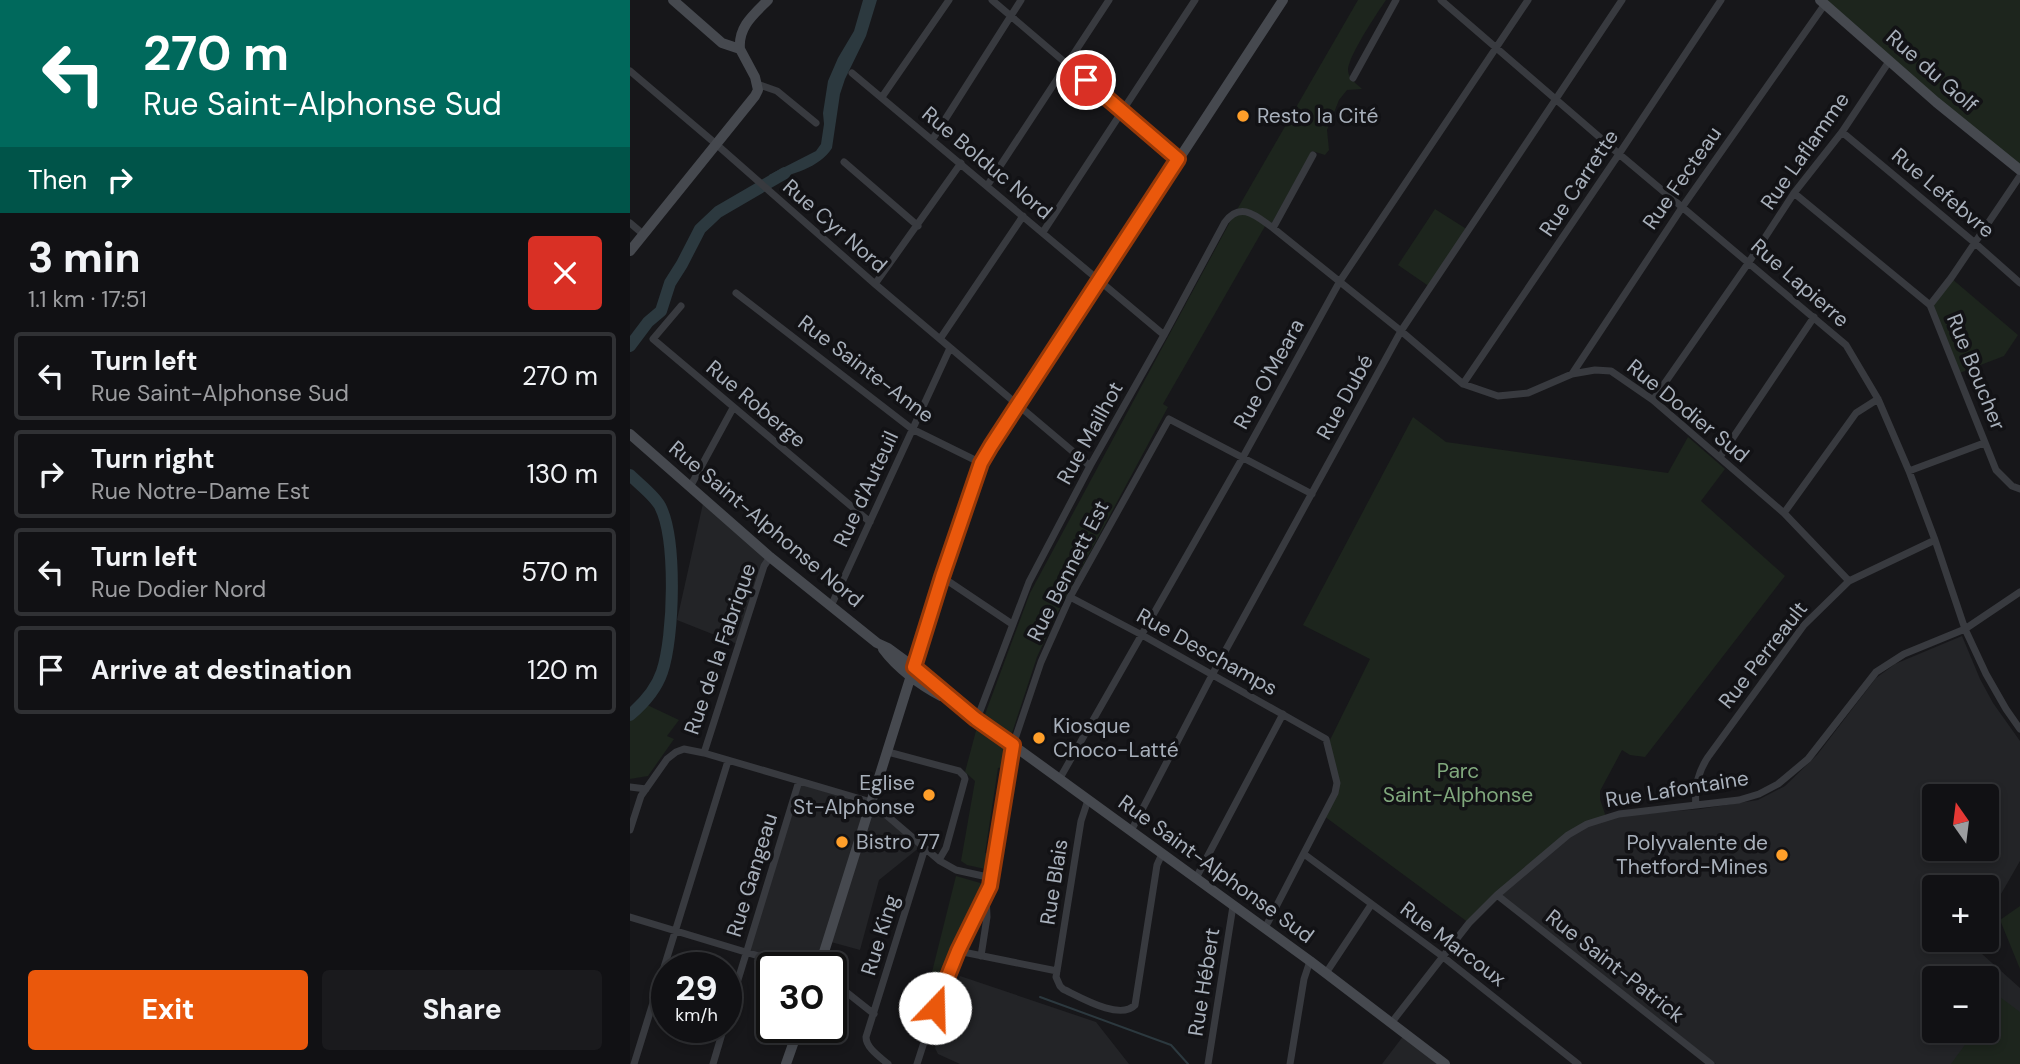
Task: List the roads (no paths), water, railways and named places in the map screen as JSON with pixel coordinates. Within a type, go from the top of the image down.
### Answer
[{"type":"street","points":[[673,0],[722,43],[740,49]]},
{"type":"street","points":[[630,251],[755,96],[757,84],[740,49],[740,33],[768,0]]},
{"type":"street","points":[[882,97],[949,0]]},
{"type":"street","points":[[992,0],[1178,159]]},
{"type":"street","points":[[932,140],[1021,0]]},
{"type":"street","points":[[987,186],[1109,0]]},
{"type":"street","points":[[1043,232],[1195,0]]},
{"type":"street","points":[[824,952],[942,577],[981,463],[1283,0]]},
{"type":"street","points":[[1353,78],[1396,0]]},
{"type":"street","name":"Rue Lapierre","points":[[1441,0],[1846,345],[1878,399],[1909,471],[1965,629],[1986,674],[2020,729]]},
{"type":"street","name":"Rue O'Meara","points":[[1060,778],[1340,281],[1528,0]]},
{"type":"street","name":"Rue Dubé","points":[[1131,831],[1212,675],[1401,331],[1622,0]]},
{"type":"street","name":"Rue Carrette","points":[[1463,384],[1721,0]]},
{"type":"street","name":"Rue du Golf","points":[[1823,2],[1936,102],[2020,170]]},
{"type":"street","name":"Rue Fecteau","points":[[1572,374],[1823,2]]},
{"type":"street","name":"Rue Laflamme","points":[[1653,400],[1794,193],[1842,132],[1890,60]]},
{"type":"street","name":"Rue Cyr Nord","points":[[630,71],[1090,466]]},
{"type":"street","name":"Rue Bolduc Nord","points":[[852,73],[1164,335]]},
{"type":"street","points":[[757,84],[777,91],[816,123]]},
{"type":"street","name":"Rue Lefebvre","points":[[1842,132],[2020,283]]},
{"type":"street","points":[[1273,228],[1313,155]]},
{"type":"street","points":[[844,162],[918,226]]},
{"type":"street","points":[[875,284],[961,163]]},
{"type":"street","points":[[1930,305],[2020,176]]},
{"type":"street","name":"Rue Boucher","points":[[1794,193],[1930,305],[1996,470],[2012,486],[2020,489]]},
{"type":"street","name":"Rue Mailhot","points":[[976,719],[1029,582],[1225,222],[1234,212],[1245,211],[1273,228]]},
{"type":"street","points":[[940,339],[1023,216]]},
{"type":"street","points":[[630,223],[643,234]]},
{"type":"street","name":"Rue Dodier Sud","points":[[1273,228],[1463,384],[1498,396],[1528,393],[1572,374],[1595,370],[1611,371],[1653,400],[1784,513],[1849,581]]},
{"type":"street","name":"Rue Sainte-Anne","points":[[736,293],[912,429],[981,463]]},
{"type":"street","name":"Rue Roberge","points":[[681,306],[653,339],[870,522]]},
{"type":"street","points":[[1720,457],[1814,317]]},
{"type":"street","name":"Rue d'Auteuil","points":[[831,606],[950,348]]},
{"type":"street","points":[[1784,513],[1856,412],[1878,399]]},
{"type":"street","points":[[690,487],[733,408]]},
{"type":"street","name":"Rue Bennett Est","points":[[986,894],[992,878],[1013,745],[1041,662],[1070,597],[1169,419],[1243,457]]},
{"type":"street","name":"Rue Saint-Alphonse Nord","points":[[630,434],[770,556],[877,643],[888,648],[912,671]]},
{"type":"street","points":[[1909,471],[1984,443]]},
{"type":"street","points":[[1243,457],[1312,494]]},
{"type":"street","name":"Rue Perreault","points":[[1696,805],[1697,781],[1701,768],[1804,625],[1849,581],[1935,540]]},
{"type":"street","name":"Rue de la Fabrique","points":[[704,752],[764,566],[770,556]]},
{"type":"street","points":[[942,577],[1012,624]]},
{"type":"street","name":"Rue Lafontaine","points":[[1392,1022],[1469,923],[1497,895],[1568,835],[1587,824],[1619,814],[1739,800],[1779,784],[1808,758],[1876,672],[1904,654],[1965,629],[2020,592]]},
{"type":"street","name":"Rue Deschamps","points":[[1070,597],[1326,738],[1337,783],[1335,793],[1304,855]]},
{"type":"street","name":"Rue Saint-Alphonse Sud","points":[[912,671],[1310,961],[1445,1064]]},
{"type":"street","points":[[1196,878],[1283,714]]},
{"type":"street","points":[[630,830],[641,796],[667,759],[684,749],[704,752],[871,802],[939,860],[957,870],[992,878]]},
{"type":"street","points":[[888,752],[959,771],[964,776],[946,848],[939,860]]},
{"type":"street","points":[[634,1064],[728,761]]},
{"type":"street","name":"Rue Gangeau","points":[[742,966],[799,781]]},
{"type":"street","points":[[630,787],[646,789]]},
{"type":"street","name":"Rue Blais","points":[[1058,971],[1081,821],[1088,800]]},
{"type":"street","name":"Rue King","points":[[888,1064],[865,1041],[925,848]]},
{"type":"street","points":[[958,951],[1058,971],[1057,982],[1063,989],[1103,1007],[1129,1010],[1135,1005],[1157,865],[1162,854]]},
{"type":"street","points":[[1265,928],[1304,855]]},
{"type":"street","name":"Rue Marcoux","points":[[1304,855],[1442,956],[1578,1064]]},
{"type":"street","points":[[981,956],[987,917],[986,894]]},
{"type":"street","points":[[917,1064],[935,1008],[958,951],[986,894]]},
{"type":"street","name":"Rue Saint-Patrick","points":[[1497,895],[1712,1064]]},
{"type":"street","points":[[1326,973],[1371,905]]},
{"type":"street","name":"Rue Hébert","points":[[1208,1064],[1233,906]]},
{"type":"street","points":[[630,917],[756,956]]},
{"type":"street","points":[[1290,1064],[1304,979],[1310,961]]},
{"type":"street","points":[[847,993],[874,1014]]},
{"type":"street","points":[[713,1064],[719,1043]]},
{"type":"street","points":[[786,1064],[793,1043]]},
{"type":"waterway","points":[[630,346],[648,322],[661,311],[670,283],[700,229],[718,212],[785,173]]},
{"type":"waterway","points":[[630,475],[660,506],[669,541],[672,588],[669,636],[662,672],[649,696],[630,715]]},
{"type":"waterway","points":[[1040,997],[1171,1045],[1188,1064]]},
{"type":"place","name":"Resto la Cité","points":[[1243,116]]},
{"type":"place","name":"Kiosque Choco-Latté","points":[[1039,738]]},
{"type":"place","name":"Eglise St-Alphonse","points":[[929,795]]},
{"type":"place","name":"Bistro 77","points":[[842,842]]},
{"type":"place","name":"Polyvalente de Thetford-Mines","points":[[1782,855]]},
{"type":"park label","name":"Parc Saint-Alphonse","points":[[1458,783]]}]
